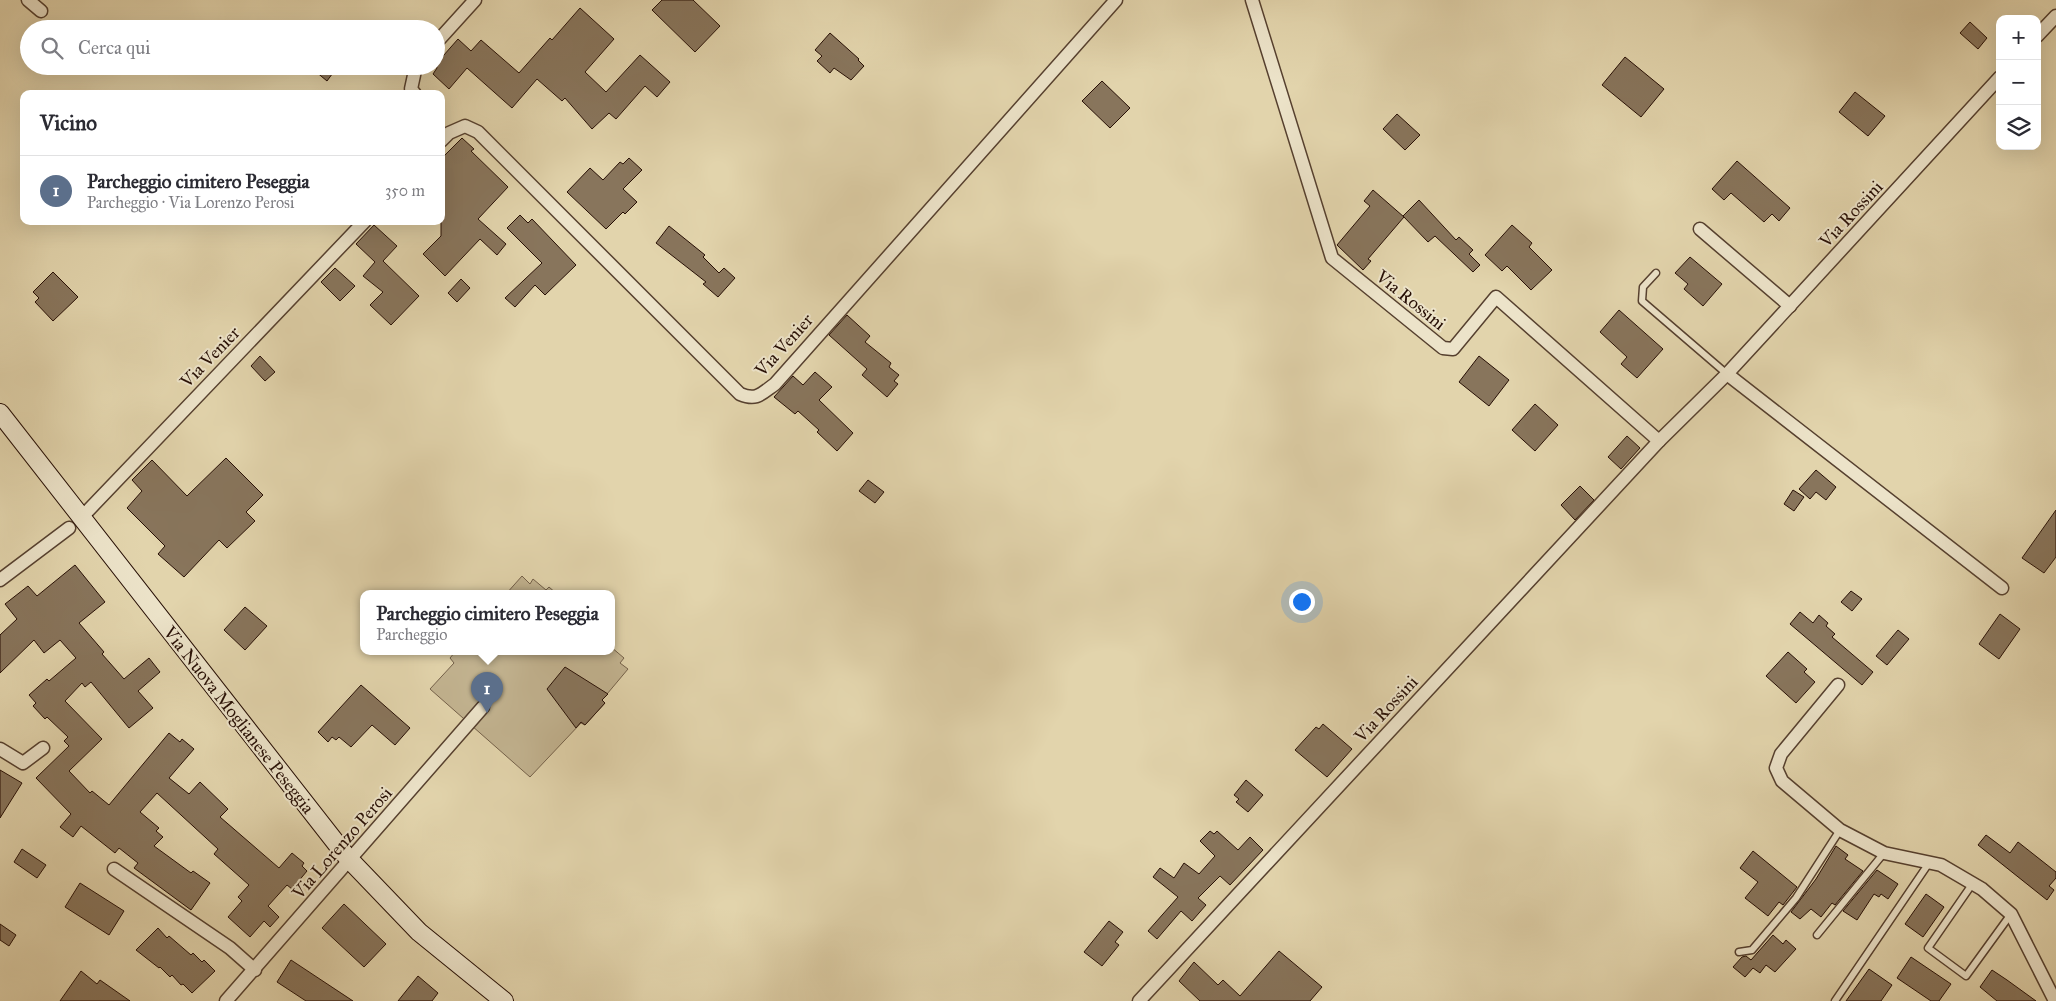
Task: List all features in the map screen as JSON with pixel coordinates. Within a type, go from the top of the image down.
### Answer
[{"type":"main road","name":"Via Nuova Moglianese Peseggia","points":[[0,413],[75,523],[350,860],[419,932],[504,1001]]},
{"type":"street","points":[[28,0],[41,11]]},
{"type":"street","points":[[445,33],[475,0]]},
{"type":"street","name":"Via Venier","points":[[445,133],[465,126],[478,132],[740,394],[750,398],[759,396],[775,384],[1116,0]]},
{"type":"street","name":"Via Rossini","points":[[1254,4],[1332,258],[1442,348],[1453,349],[1496,297],[1659,440]]},
{"type":"street","points":[[2041,32],[2056,16]]},
{"type":"street","points":[[412,90],[414,75]]},
{"type":"street","name":"Via Rossini","points":[[1139,1001],[1659,440],[1727,374],[1996,81]]},
{"type":"street","name":"Via Venier","points":[[0,580],[75,523],[360,225]]},
{"type":"street","points":[[1700,229],[1790,306]]},
{"type":"street","points":[[1727,374],[2002,588]]},
{"type":"street","points":[[1838,685],[1781,754],[1776,768],[1782,781],[1840,830],[1884,853],[1941,866],[1982,889],[2010,914],[2055,1001]]},
{"type":"street","name":"Via Lorenzo Perosi","points":[[226,1001],[483,707]]},
{"type":"street","points":[[0,749],[23,763],[43,748]]},
{"type":"street","points":[[114,869],[230,948],[255,970]]},
{"type":"lane","points":[[1656,273],[1643,287],[1642,301],[1727,374]]},
{"type":"lane","points":[[1739,952],[1752,950],[1796,898],[1840,830]]},
{"type":"lane","points":[[1817,935],[1884,853]]},
{"type":"lane","points":[[1835,1001],[1929,863]]},
{"type":"lane","points":[[1973,883],[1928,948],[1966,976],[2010,914]]},
{"type":"shaded area","points":[[522,576],[530,584],[533,579],[546,590],[510,590]]},
{"type":"shaded area","points":[[615,650],[624,658],[620,663],[628,669],[602,700],[605,703],[585,725],[581,723],[530,777],[430,689],[454,663],[450,658],[452,655],[615,655]]},
{"type":"building","points":[[662,0],[693,0],[720,26],[695,52],[652,10]]},
{"type":"building","points":[[580,8],[614,39],[585,72],[606,92],[640,55],[670,82],[657,97],[645,86],[616,119],[609,113],[592,129],[565,98],[562,101],[537,79],[512,108],[467,68],[449,89],[434,75],[445,75],[445,54],[458,39],[471,51],[481,40],[519,73],[550,38],[552,40]]},
{"type":"building","points":[[1970,22],[1987,38],[1978,49],[1960,33]]},
{"type":"building","points":[[830,33],[859,59],[864,66],[851,80],[834,68],[830,73],[817,61],[822,56],[815,50]]},
{"type":"building","points":[[1625,57],[1664,89],[1641,117],[1602,85]]},
{"type":"building","points":[[320,75],[331,75],[327,81]]},
{"type":"building","points":[[1102,81],[1130,108],[1110,128],[1082,101]]},
{"type":"building","points":[[1855,92],[1885,116],[1868,136],[1839,112]]},
{"type":"building","points":[[1397,114],[1420,135],[1405,150],[1383,129]]},
{"type":"building","points":[[462,138],[474,149],[471,151],[508,187],[478,219],[506,244],[497,255],[480,239],[445,276],[423,254],[441,236],[441,225],[445,225],[445,155]]},
{"type":"building","points":[[629,158],[642,170],[623,189],[637,202],[625,214],[623,212],[606,229],[567,192],[590,168],[603,180],[620,162],[623,164]]},
{"type":"building","points":[[1737,161],[1790,208],[1779,221],[1772,214],[1764,222],[1731,193],[1724,200],[1712,189]]},
{"type":"building","points":[[1373,190],[1404,217],[1368,259],[1371,261],[1363,270],[1337,245],[1370,206],[1364,201]]},
{"type":"building","points":[[1419,200],[1456,240],[1459,237],[1473,250],[1469,254],[1480,265],[1473,272],[1435,236],[1428,242],[1403,216]]},
{"type":"building","points":[[520,215],[528,223],[532,219],[576,265],[545,295],[535,285],[515,307],[505,298],[542,263],[507,228]]},
{"type":"building","points":[[374,225],[397,246],[383,261],[419,296],[391,325],[370,305],[383,292],[363,276],[375,262],[356,244]]},
{"type":"building","points":[[1512,225],[1532,243],[1529,247],[1552,270],[1531,290],[1507,266],[1502,271],[1485,255]]},
{"type":"building","points":[[669,226],[705,255],[703,257],[719,273],[724,268],[735,278],[718,297],[703,284],[706,282],[656,243]]},
{"type":"building","points":[[1690,257],[1722,284],[1703,306],[1684,289],[1688,284],[1675,273]]},
{"type":"building","points":[[335,268],[355,286],[340,301],[321,282]]},
{"type":"building","points":[[53,272],[78,297],[53,321],[35,302],[39,298],[33,292]]},
{"type":"building","points":[[461,279],[470,288],[457,302],[448,293]]},
{"type":"building","points":[[1619,310],[1663,349],[1637,378],[1621,364],[1627,357],[1600,332]]},
{"type":"building","points":[[847,315],[870,336],[865,342],[891,363],[889,367],[899,375],[894,381],[898,384],[887,397],[862,375],[867,369],[829,335]]},
{"type":"building","points":[[260,356],[275,372],[265,381],[251,366]]},
{"type":"building","points":[[1479,356],[1509,380],[1489,406],[1459,382]]},
{"type":"building","points":[[815,372],[832,387],[819,400],[853,433],[837,451],[817,432],[819,430],[798,411],[795,414],[774,397],[793,376],[803,385]]},
{"type":"building","points":[[1535,404],[1558,425],[1535,451],[1512,430]]},
{"type":"building","points":[[1627,436],[1640,448],[1621,469],[1608,457]]},
{"type":"building","points":[[226,458],[263,495],[246,512],[255,521],[227,548],[219,540],[184,577],[158,554],[165,546],[127,508],[142,491],[132,480],[152,460],[187,496]]},
{"type":"building","points":[[1816,470],[1836,487],[1826,500],[1816,492],[1810,499],[1799,489]]},
{"type":"building","points":[[868,480],[884,492],[875,503],[859,491]]},
{"type":"building","points":[[1580,486],[1594,500],[1575,520],[1561,505]]},
{"type":"building","points":[[1793,490],[1804,497],[1794,511],[1784,504]]},
{"type":"building","points":[[2056,510],[2056,557],[2044,573],[2022,558]]},
{"type":"building","points":[[75,565],[105,602],[79,623],[104,652],[102,654],[124,679],[149,658],[160,672],[138,691],[153,708],[129,728],[91,682],[85,687],[82,683],[65,701],[102,739],[69,771],[90,793],[92,791],[109,805],[169,733],[180,742],[182,739],[194,749],[169,778],[189,794],[200,782],[228,809],[220,817],[279,868],[292,853],[304,863],[302,866],[307,871],[292,889],[287,885],[268,906],[279,917],[270,927],[264,921],[250,937],[228,917],[242,901],[238,897],[249,885],[214,854],[218,849],[157,793],[140,812],[159,828],[156,831],[163,837],[154,846],[191,873],[193,871],[210,883],[191,910],[134,868],[138,863],[119,848],[115,853],[81,826],[73,837],[60,827],[71,814],[36,778],[69,746],[64,741],[68,737],[47,717],[45,719],[33,706],[36,703],[29,695],[76,658],[60,640],[44,653],[34,640],[0,673],[0,635],[17,619],[5,604],[28,586],[37,596]]},
{"type":"building","points":[[1851,591],[1862,599],[1852,611],[1841,602]]},
{"type":"building","points":[[245,607],[267,626],[245,650],[224,630]]},
{"type":"building","points":[[1800,612],[1813,623],[1819,615],[1828,623],[1826,626],[1835,634],[1832,637],[1873,672],[1862,685],[1790,624]]},
{"type":"building","points":[[2000,614],[2020,629],[1999,659],[1979,644]]},
{"type":"building","points":[[1898,630],[1909,639],[1887,665],[1876,656]]},
{"type":"building","points":[[1788,652],[1807,669],[1804,672],[1815,682],[1796,703],[1766,676]]},
{"type":"building","points":[[565,667],[608,694],[602,700],[605,703],[585,725],[581,722],[576,728],[547,689]]},
{"type":"building","points":[[361,685],[410,728],[395,745],[372,725],[351,747],[339,737],[336,740],[332,737],[328,742],[318,732]]},
{"type":"building","points":[[1323,724],[1352,749],[1327,777],[1295,750],[1316,727],[1319,729]]},
{"type":"building","points":[[0,770],[22,783],[0,818]]},
{"type":"building","points":[[1246,780],[1263,795],[1248,812],[1236,802],[1239,799],[1234,795]]},
{"type":"building","points":[[1210,831],[1214,834],[1217,831],[1238,850],[1250,837],[1263,850],[1230,885],[1220,876],[1198,898],[1206,905],[1192,921],[1181,911],[1157,939],[1148,931],[1178,897],[1153,877],[1160,868],[1174,878],[1184,863],[1199,874],[1215,856],[1200,841]]},
{"type":"building","points":[[1986,835],[2010,853],[2018,842],[2056,872],[2056,878],[2049,886],[2054,890],[2047,900],[1978,845]]},
{"type":"building","points":[[1836,846],[1848,855],[1845,859],[1863,871],[1835,905],[1832,903],[1821,917],[1811,909],[1800,919],[1791,912],[1816,879]]},
{"type":"building","points":[[22,849],[46,865],[37,878],[14,862]]},
{"type":"building","points":[[1753,851],[1797,887],[1783,905],[1779,902],[1768,916],[1745,898],[1758,882],[1740,868]]},
{"type":"building","points":[[1877,870],[1898,884],[1888,899],[1881,894],[1879,897],[1874,894],[1857,920],[1843,911]]},
{"type":"building","points":[[80,883],[124,911],[109,935],[65,907]]},
{"type":"building","points":[[1926,894],[1944,907],[1923,937],[1905,924]]},
{"type":"building","points":[[344,904],[386,944],[364,967],[322,928]]},
{"type":"building","points":[[1109,921],[1123,932],[1115,942],[1119,945],[1102,966],[1084,952]]},
{"type":"building","points":[[0,924],[16,935],[9,946],[0,940]]},
{"type":"building","points":[[158,928],[167,938],[169,936],[202,962],[204,960],[215,971],[192,993],[172,975],[170,977],[160,967],[136,950]]},
{"type":"building","points":[[1773,935],[1783,944],[1786,940],[1796,949],[1775,972],[1766,965],[1760,973],[1753,968],[1745,977],[1733,967],[1742,957],[1746,956],[1751,960]]},
{"type":"building","points":[[1279,951],[1322,987],[1310,1001],[1200,1001],[1179,981],[1194,962],[1218,985],[1223,980],[1240,996]]},
{"type":"building","points":[[1911,957],[1951,984],[1939,1001],[1931,1001],[1897,978]]},
{"type":"building","points":[[291,960],[353,1001],[306,1001],[277,982]]},
{"type":"building","points":[[1869,969],[1892,985],[1881,1001],[1846,1001]]},
{"type":"building","points":[[1992,970],[2036,1001],[1997,1001],[1980,987]]},
{"type":"building","points":[[81,971],[97,984],[100,980],[130,1001],[60,1001]]},
{"type":"building","points":[[418,976],[438,993],[432,1001],[398,1001]]},
{"type":"place","name":"Parcheggio cimitero Peseggia","points":[[487,713]]}]
